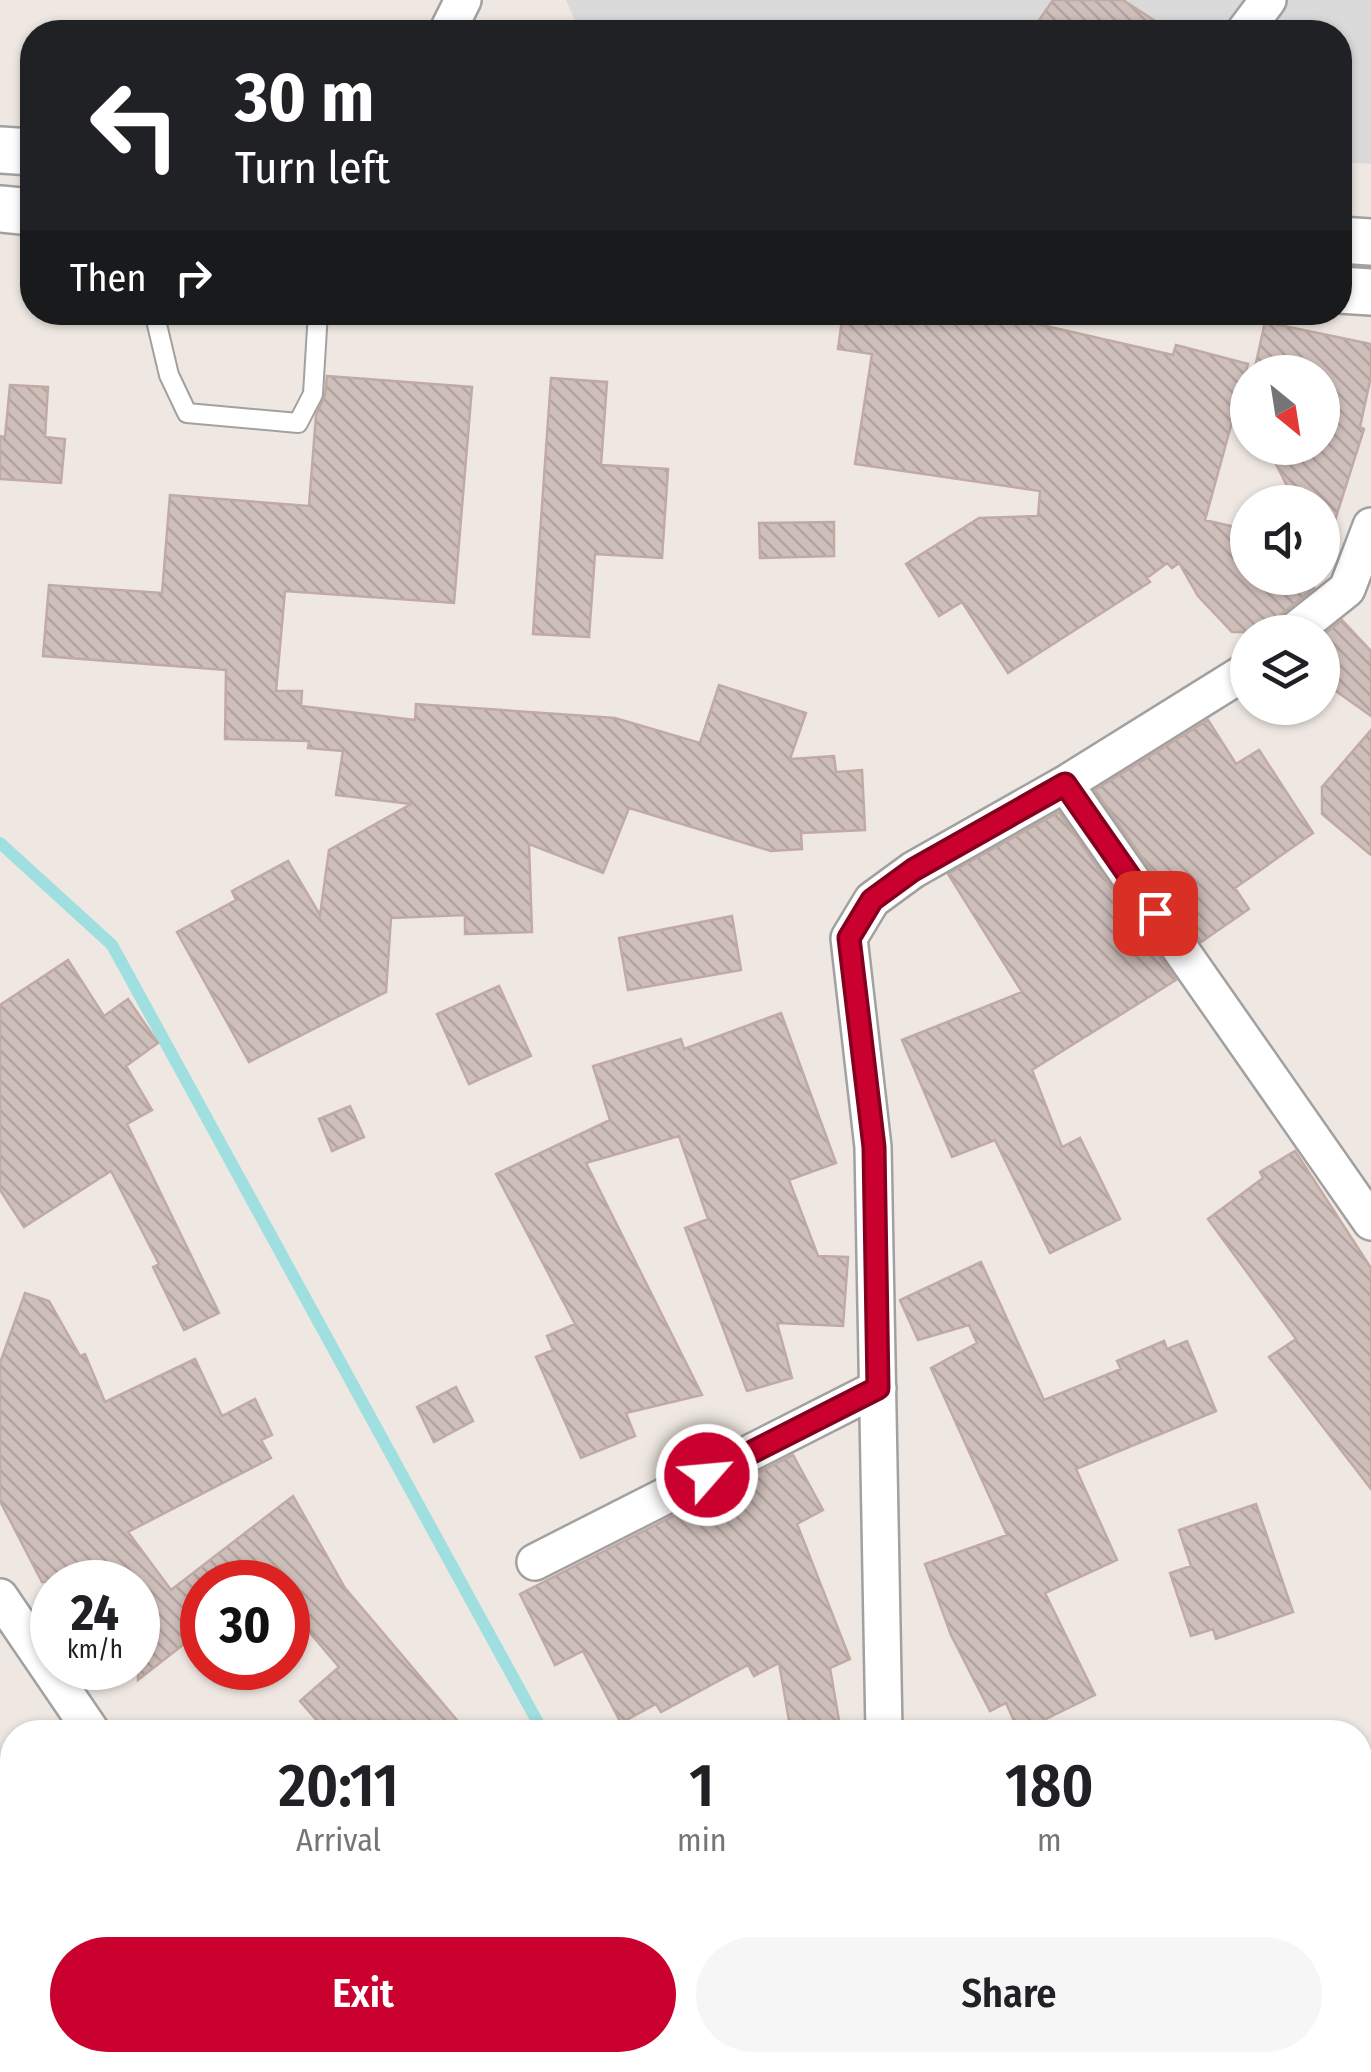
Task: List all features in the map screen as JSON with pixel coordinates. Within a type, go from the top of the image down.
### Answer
[{"type":"street","points":[[1325,615],[1359,597],[1371,526]]},
{"type":"street","points":[[884,1720],[874,1147],[849,938],[872,900],[913,870],[1065,784],[1230,681]]},
{"type":"street","points":[[1065,784],[1371,1222]]},
{"type":"street","points":[[536,1562],[878,1388]]},
{"type":"street","points":[[0,1598],[84,1720]]},
{"type":"lane","points":[[157,325],[169,376],[188,413],[298,423],[313,394],[317,325]]},
{"type":"shaded area","points":[[566,0],[1371,0],[1371,164],[1352,163],[1352,20],[575,20]]},
{"type":"building","points":[[1053,0],[1123,0],[1154,20],[1039,20]]},
{"type":"building","points":[[841,325],[1042,325],[1173,355],[1176,345],[1230,359],[1230,429],[1205,520],[1230,526],[1230,595],[1305,595],[1280,615],[1230,615],[1230,630],[1198,596],[1179,563],[1172,568],[1167,563],[1147,578],[1150,582],[1008,673],[962,602],[939,616],[906,564],[979,518],[1038,516],[1040,491],[855,464],[872,354],[838,349]]},
{"type":"building","points":[[1264,325],[1371,344],[1371,376],[1360,427],[1364,429],[1340,505],[1340,485],[1286,485],[1276,465],[1340,465],[1340,355],[1258,355]]},
{"type":"building","points":[[327,376],[472,387],[454,603],[285,591],[276,691],[302,691],[301,706],[415,720],[416,704],[615,718],[700,743],[719,685],[806,713],[790,759],[834,756],[836,772],[862,770],[865,830],[801,833],[802,849],[771,851],[629,808],[603,873],[529,844],[532,932],[465,934],[465,915],[391,918],[386,992],[249,1062],[177,932],[236,900],[232,891],[288,861],[320,915],[329,850],[411,804],[336,795],[343,751],[308,748],[309,741],[225,739],[226,670],[43,656],[49,585],[162,593],[170,495],[309,506],[316,415],[325,396]]},
{"type":"building","points":[[551,378],[607,382],[601,465],[668,469],[662,558],[595,554],[589,637],[533,634]]},
{"type":"building","points":[[10,385],[48,387],[45,437],[65,439],[61,483],[0,479],[0,436],[5,437]]},
{"type":"building","points":[[834,522],[834,556],[760,558],[759,523]]},
{"type":"building","points":[[1340,622],[1371,651],[1371,716],[1340,694]]},
{"type":"building","points":[[1208,720],[1236,764],[1259,750],[1313,833],[1235,888],[1249,909],[1201,942],[1095,790]]},
{"type":"building","points":[[1371,730],[1371,855],[1322,814],[1322,787]]},
{"type":"building","points":[[1059,812],[1176,980],[1032,1070],[1062,1147],[1080,1138],[1120,1219],[1050,1253],[995,1140],[952,1157],[902,1040],[1022,992],[948,874]]},
{"type":"building","points":[[732,916],[741,970],[628,990],[619,938]]},
{"type":"building","points":[[68,960],[104,1016],[128,999],[158,1043],[126,1066],[152,1110],[127,1124],[219,1313],[184,1330],[153,1267],[159,1264],[111,1171],[24,1227],[0,1190],[0,1005]]},
{"type":"building","points":[[499,986],[531,1056],[469,1084],[437,1014]]},
{"type":"building","points":[[781,1013],[836,1163],[789,1180],[818,1256],[848,1257],[843,1326],[777,1323],[792,1378],[747,1391],[685,1228],[708,1219],[679,1136],[586,1163],[702,1395],[626,1413],[635,1436],[581,1458],[536,1357],[553,1350],[547,1336],[575,1324],[496,1174],[610,1120],[593,1066],[681,1039],[684,1049]]},
{"type":"building","points":[[350,1106],[364,1137],[332,1151],[319,1119]]},
{"type":"building","points":[[1295,1151],[1371,1268],[1371,1489],[1269,1357],[1296,1339],[1208,1219],[1263,1178],[1260,1172]]},
{"type":"building","points":[[981,1262],[1044,1400],[1121,1369],[1117,1361],[1164,1341],[1167,1349],[1187,1341],[1216,1411],[1076,1469],[1117,1560],[1045,1593],[1095,1695],[1044,1720],[1014,1720],[1006,1703],[990,1711],[951,1635],[925,1564],[1007,1535],[931,1368],[977,1343],[969,1325],[918,1340],[900,1300]]},
{"type":"building","points":[[25,1293],[49,1301],[80,1356],[85,1354],[105,1402],[195,1359],[222,1416],[255,1399],[272,1435],[261,1440],[271,1458],[128,1532],[149,1560],[31,1560],[0,1501],[0,1363]]},
{"type":"building","points":[[456,1387],[473,1421],[434,1442],[417,1407]]},
{"type":"building","points":[[793,1455],[823,1510],[797,1524],[850,1659],[830,1668],[839,1720],[789,1720],[779,1663],[754,1676],[748,1665],[661,1712],[656,1704],[619,1720],[583,1651],[555,1665],[520,1594]]},
{"type":"building","points":[[293,1496],[345,1588],[457,1720],[317,1720],[300,1701],[339,1667],[310,1633],[310,1560],[210,1560]]},
{"type":"building","points":[[1256,1504],[1293,1612],[1216,1639],[1213,1629],[1191,1636],[1170,1573],[1191,1566],[1179,1530]]},
{"type":"building","points":[[160,1575],[171,1590],[180,1583],[180,1647],[160,1663]]},
{"type":"waterway","points":[[0,843],[112,945],[536,1720]]},
{"type":"route","points":[[707,1475],[878,1388],[874,1147],[849,938],[872,900],[913,870],[1065,784],[1155,913]]}]
